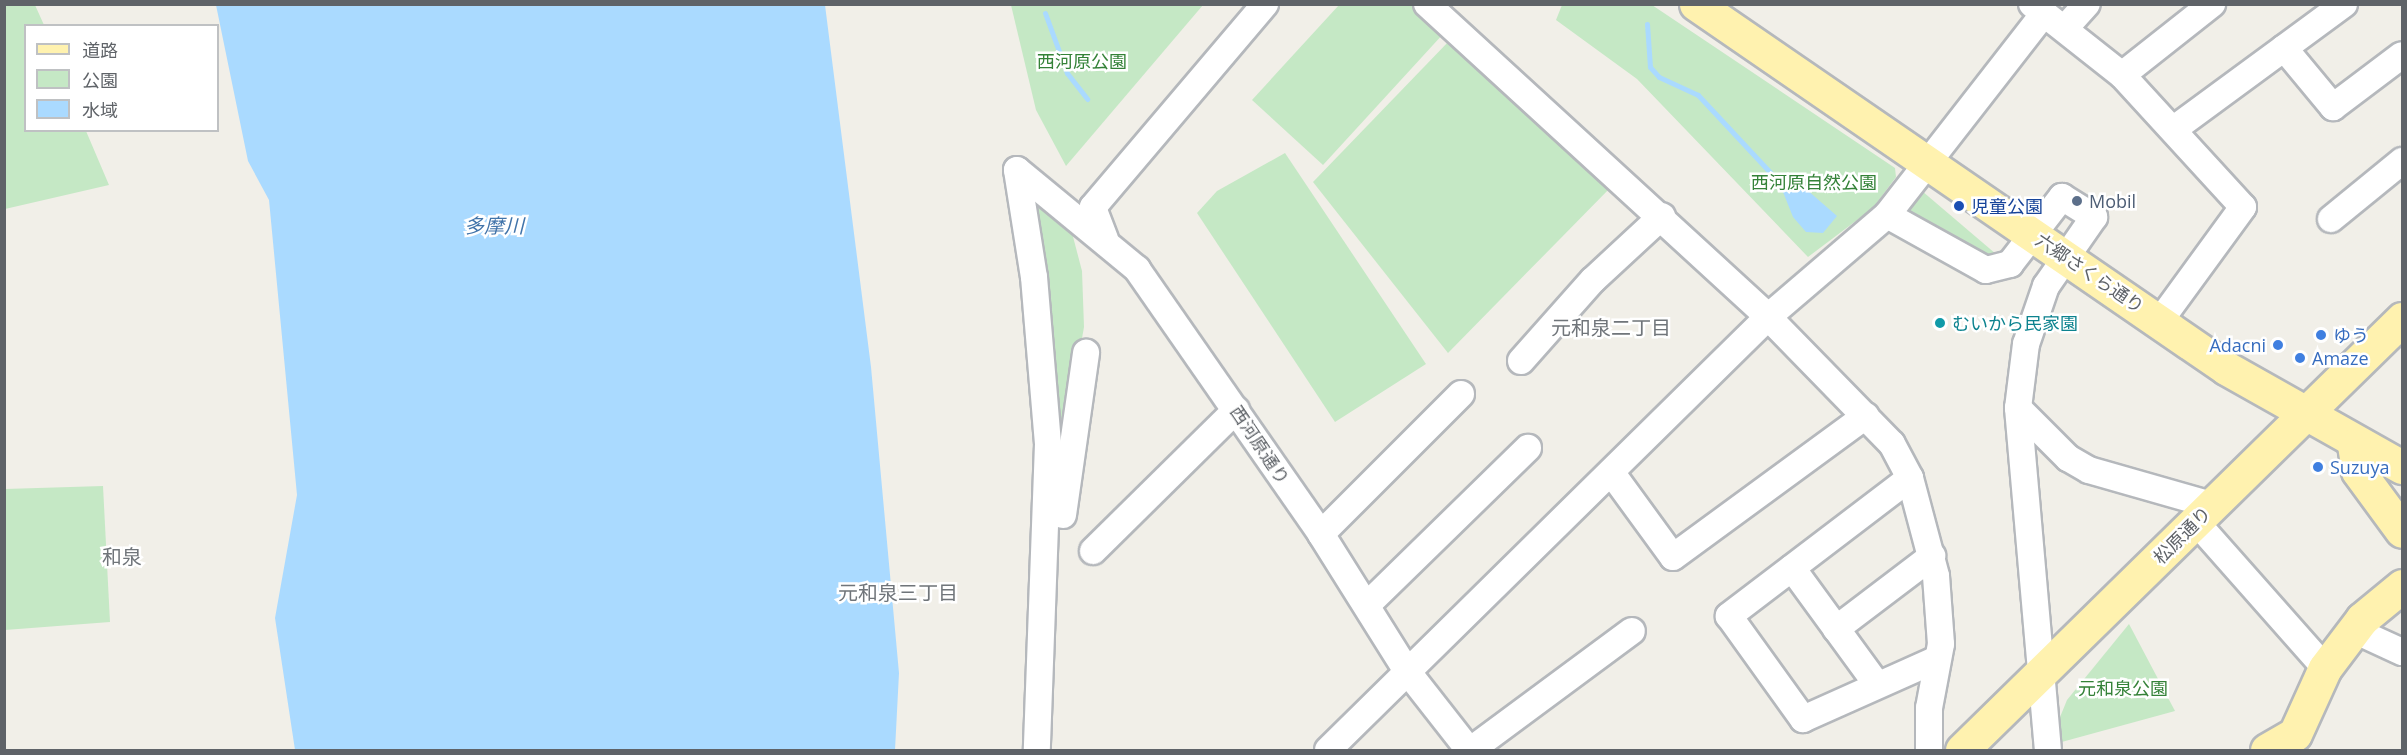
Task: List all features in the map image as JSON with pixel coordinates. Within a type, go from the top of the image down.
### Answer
[{"type":"main road","name":"六郷さくら通り","points":[[1711,9],[1931,165],[2226,368],[2354,445],[2403,467]]},
{"type":"main road","name":"松原通り","points":[[1962,750],[2305,414],[2400,328]]},
{"type":"main road","points":[[2354,445],[2358,471],[2403,531]]},
{"type":"main road","points":[[2267,750],[2295,734],[2325,668],[2354,630],[2403,586]]},
{"type":"street","points":[[1105,239],[1093,207],[1265,4]]},
{"type":"street","points":[[1427,4],[1662,216],[1768,317],[1892,444],[1910,478],[1932,556],[1941,644],[1935,660],[1929,750]]},
{"type":"street","points":[[2066,27],[2087,4]]},
{"type":"street","points":[[2122,75],[2212,4]]},
{"type":"street","points":[[2174,129],[2344,4]]},
{"type":"street","points":[[1328,750],[1768,317],[1887,215],[1931,165],[2038,9],[2066,27],[2122,75],[2174,129],[2243,207],[2160,321]]},
{"type":"street","points":[[2284,48],[2333,106],[2403,55]]},
{"type":"street","points":[[2331,219],[2403,161]]},
{"type":"street","name":"西河原通り","points":[[1048,539],[1043,369],[1017,170],[1105,239],[1137,269],[1321,534],[1407,671],[1470,750]]},
{"type":"street","points":[[1887,215],[1986,270],[2010,264],[2062,197],[2094,217],[2046,286],[2026,344],[2018,408],[2048,750]]},
{"type":"street","points":[[1521,361],[1593,280],[1662,216]]},
{"type":"street","points":[[1037,750],[1048,539],[1062,540],[1064,487],[1086,353]]},
{"type":"street","points":[[1321,534],[1461,394]]},
{"type":"street","points":[[2018,408],[2068,458],[2089,470],[2204,513],[2325,668]]},
{"type":"street","points":[[1093,551],[1236,410]]},
{"type":"street","points":[[1611,472],[1673,557],[1866,416]]},
{"type":"street","points":[[1367,605],[1528,448]]},
{"type":"street","points":[[1910,478],[1729,615],[1803,719],[1876,683],[1935,660]]},
{"type":"street","points":[[1836,628],[1932,556]]},
{"type":"street","points":[[1792,568],[1876,683]]},
{"type":"street","points":[[2354,630],[2403,652]]},
{"type":"street","points":[[1470,750],[1632,631]]},
{"type":"green space","points":[[4,5],[35,5],[44,24],[24,24],[24,132],[86,132],[109,185],[5,209]]},
{"type":"green space","name":"西河原公園","points":[[1011,5],[1203,5],[1066,166],[1036,110]]},
{"type":"green space","points":[[1339,5],[1412,5],[1444,33],[1323,165],[1252,100]]},
{"type":"green space","name":"西河原自然公園","points":[[1562,5],[1652,5],[1895,168],[1896,177],[1873,208],[1808,257],[1637,79],[1556,20]]},
{"type":"green space","points":[[1450,40],[1613,185],[1448,353],[1313,182]]},
{"type":"green space","points":[[1285,153],[1426,364],[1335,422],[1197,213],[1217,191]]},
{"type":"green space","points":[[1028,189],[1071,229],[1082,271],[1084,327],[1057,480]]},
{"type":"green space","points":[[1922,191],[2003,260],[1990,262],[1908,220],[1906,210]]},
{"type":"green space","points":[[103,486],[110,622],[5,630],[5,489]]},
{"type":"green space","name":"元和泉公園","points":[[2129,624],[2175,711],[2058,743],[2058,722],[2067,700]]},
{"type":"water","name":"多摩川","points":[[216,5],[825,5],[871,367],[899,673],[895,750],[295,750],[275,618],[297,495],[269,200],[248,161]]},
{"type":"water","points":[[1791,176],[1837,216],[1823,233],[1806,232],[1793,217],[1779,182]]},
{"type":"waterway","points":[[1045,13],[1067,73],[1087,99]]},
{"type":"waterway","points":[[1647,24],[1650,67],[1659,77],[1698,95],[1779,182]]},
{"type":"place","name":"Mobil","points":[[2077,201]]},
{"type":"place","name":"児童公園","points":[[1959,206]]},
{"type":"place","name":"むいから民家園","points":[[1940,323]]},
{"type":"place","name":"ゆう","points":[[2321,335]]},
{"type":"place","name":"Adacni","points":[[2278,345]]},
{"type":"place","name":"Amaze","points":[[2300,358]]},
{"type":"place","name":"Suzuya","points":[[2318,467]]},
{"type":"district","name":"元和泉二丁目","points":[[1611,327]]},
{"type":"district","name":"和泉","points":[[122,556]]},
{"type":"district","name":"元和泉三丁目","points":[[898,592]]}]
